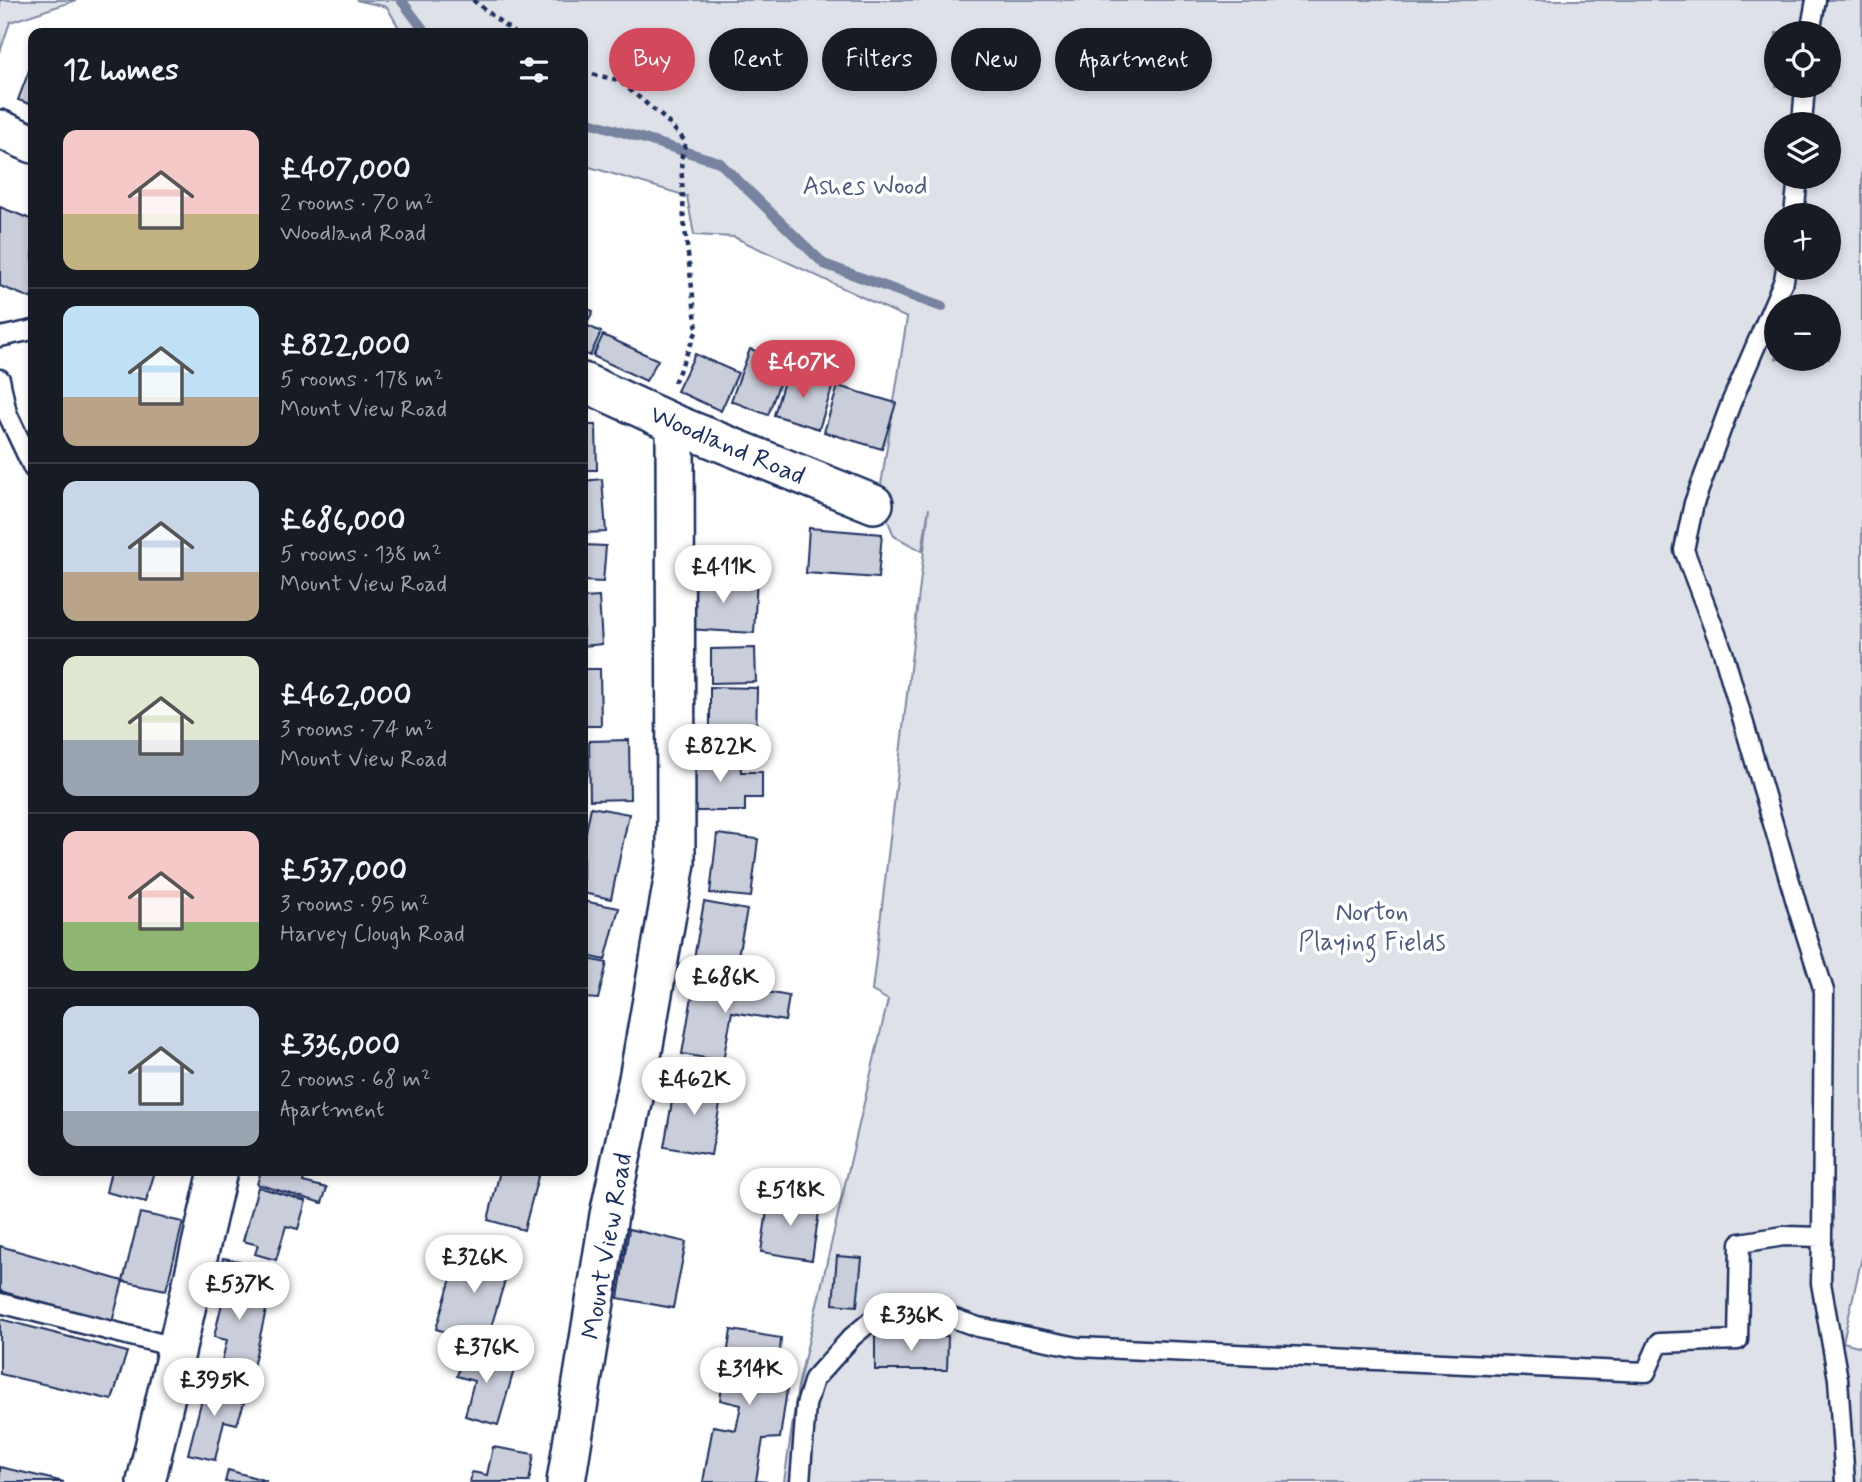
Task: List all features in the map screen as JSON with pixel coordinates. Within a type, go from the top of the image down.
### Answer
[{"type":"street","points":[[0,129],[28,142]]},
{"type":"street","name":"Woodland Road","points":[[588,384],[667,420],[874,504]]},
{"type":"street","name":"Mount View Road","points":[[566,1482],[608,1215],[638,1079],[676,863],[667,420]]},
{"type":"street","points":[[146,1482],[217,1176]]},
{"type":"lane","points":[[1812,21],[1816,0]]},
{"type":"lane","points":[[1784,280],[1731,403],[1694,503],[1684,550],[1723,652],[1824,991],[1821,1283],[1838,1379],[1845,1482]]},
{"type":"lane","points":[[0,337],[28,331]]},
{"type":"lane","points":[[0,379],[7,413],[28,457]]},
{"type":"lane","points":[[800,1482],[806,1405],[814,1379],[852,1337],[879,1314],[938,1313],[978,1327],[1078,1347],[1646,1372],[1659,1343],[1738,1340],[1740,1243],[1784,1236],[1822,1237]]},
{"type":"lane","points":[[0,1303],[175,1348]]},
{"type":"path","points":[[473,0],[508,28]]},
{"type":"path","points":[[588,73],[618,80],[664,119],[686,142],[681,159],[684,221],[697,330],[667,420]]},
{"type":"green space","points":[[0,0],[77,0],[10,22],[0,52]]},
{"type":"green space","name":"Norton Playing Fields","points":[[356,0],[1862,0],[1862,1257],[1843,1342],[1862,1347],[1862,1482],[784,1482],[798,1386],[888,1000],[872,991],[929,508],[922,551],[894,536],[879,498],[907,318],[734,237],[694,235],[687,196],[588,166],[588,28],[399,28],[387,7]]},
{"type":"building","points":[[28,73],[28,103],[18,100]]},
{"type":"building","points":[[0,207],[28,218],[28,297],[0,286]]},
{"type":"building","points":[[588,326],[601,332],[590,356],[588,355]]},
{"type":"building","points":[[603,335],[658,360],[646,381],[593,356]]},
{"type":"building","points":[[750,349],[787,362],[768,415],[731,401]]},
{"type":"building","points":[[695,354],[738,373],[721,411],[677,391]]},
{"type":"building","points":[[787,371],[833,385],[819,429],[774,415]]},
{"type":"building","points":[[838,386],[896,403],[882,449],[824,432]]},
{"type":"building","points":[[588,425],[596,425],[597,470],[588,470]]},
{"type":"building","points":[[602,479],[606,532],[588,533],[588,480]]},
{"type":"building","points":[[809,528],[882,534],[878,578],[806,573]]},
{"type":"building","points":[[588,545],[606,546],[603,582],[588,581]]},
{"type":"building","points":[[708,575],[757,577],[754,633],[687,629],[690,584],[707,585]]},
{"type":"building","points":[[599,597],[602,644],[588,645],[588,598]]},
{"type":"building","points":[[755,648],[756,682],[711,683],[711,649]]},
{"type":"building","points":[[588,669],[600,669],[601,726],[588,726]]},
{"type":"building","points":[[710,687],[757,688],[756,743],[710,742]]},
{"type":"building","points":[[629,740],[630,799],[590,800],[589,741]]},
{"type":"building","points":[[740,756],[741,772],[762,772],[762,798],[745,798],[745,811],[687,811],[686,757]]},
{"type":"building","points":[[591,807],[629,814],[611,899],[588,894],[588,822]]},
{"type":"building","points":[[717,834],[758,839],[751,897],[710,893]]},
{"type":"building","points":[[588,902],[619,908],[605,960],[588,956]]},
{"type":"building","points":[[704,902],[747,910],[735,971],[693,964]]},
{"type":"building","points":[[588,959],[607,963],[598,999],[588,998]]},
{"type":"building","points":[[695,979],[789,996],[785,1021],[732,1012],[723,1061],[682,1054]]},
{"type":"building","points":[[676,1079],[723,1087],[711,1155],[664,1147]]},
{"type":"building","points":[[110,1176],[154,1176],[146,1202],[106,1192]]},
{"type":"building","points":[[259,1176],[305,1176],[303,1182],[327,1188],[322,1203],[257,1184]]},
{"type":"building","points":[[499,1176],[538,1176],[524,1230],[488,1220]]},
{"type":"building","points":[[258,1187],[306,1201],[298,1229],[286,1226],[276,1260],[255,1254],[258,1245],[243,1241]]},
{"type":"building","points":[[769,1197],[820,1205],[812,1260],[761,1252]]},
{"type":"building","points":[[140,1213],[183,1222],[166,1290],[123,1281]]},
{"type":"building","points":[[629,1229],[686,1242],[673,1308],[618,1298]]},
{"type":"building","points":[[461,1245],[511,1260],[486,1344],[436,1329]]},
{"type":"building","points":[[0,1246],[123,1281],[112,1322],[0,1291]]},
{"type":"building","points":[[837,1256],[862,1258],[857,1306],[833,1304]]},
{"type":"building","points":[[223,1258],[240,1261],[234,1289],[269,1297],[251,1376],[220,1369],[227,1340],[214,1337],[226,1286],[218,1284]]},
{"type":"building","points":[[0,1319],[127,1352],[112,1400],[0,1374]]},
{"type":"building","points":[[731,1330],[781,1338],[779,1365],[790,1369],[780,1438],[763,1439],[756,1481],[768,1482],[703,1482],[713,1426],[736,1430],[741,1405],[720,1400]]},
{"type":"building","points":[[875,1336],[948,1336],[947,1370],[875,1370]]},
{"type":"building","points":[[464,1349],[516,1363],[498,1425],[465,1416],[474,1381],[457,1376]]},
{"type":"building","points":[[208,1375],[234,1385],[230,1399],[244,1403],[237,1424],[224,1421],[215,1460],[188,1454]]},
{"type":"building","points":[[493,1447],[534,1454],[529,1482],[470,1482],[472,1472],[487,1475]]},
{"type":"building","points":[[0,1467],[64,1482],[0,1482]]},
{"type":"building","points":[[228,1470],[267,1481],[225,1482]]},
{"type":"waterway","points":[[401,0],[422,28]]},
{"type":"waterway","points":[[588,122],[719,162],[824,264],[942,307]]},
{"type":"park label","name":"Ashes Wood","points":[[865,185]]}]
